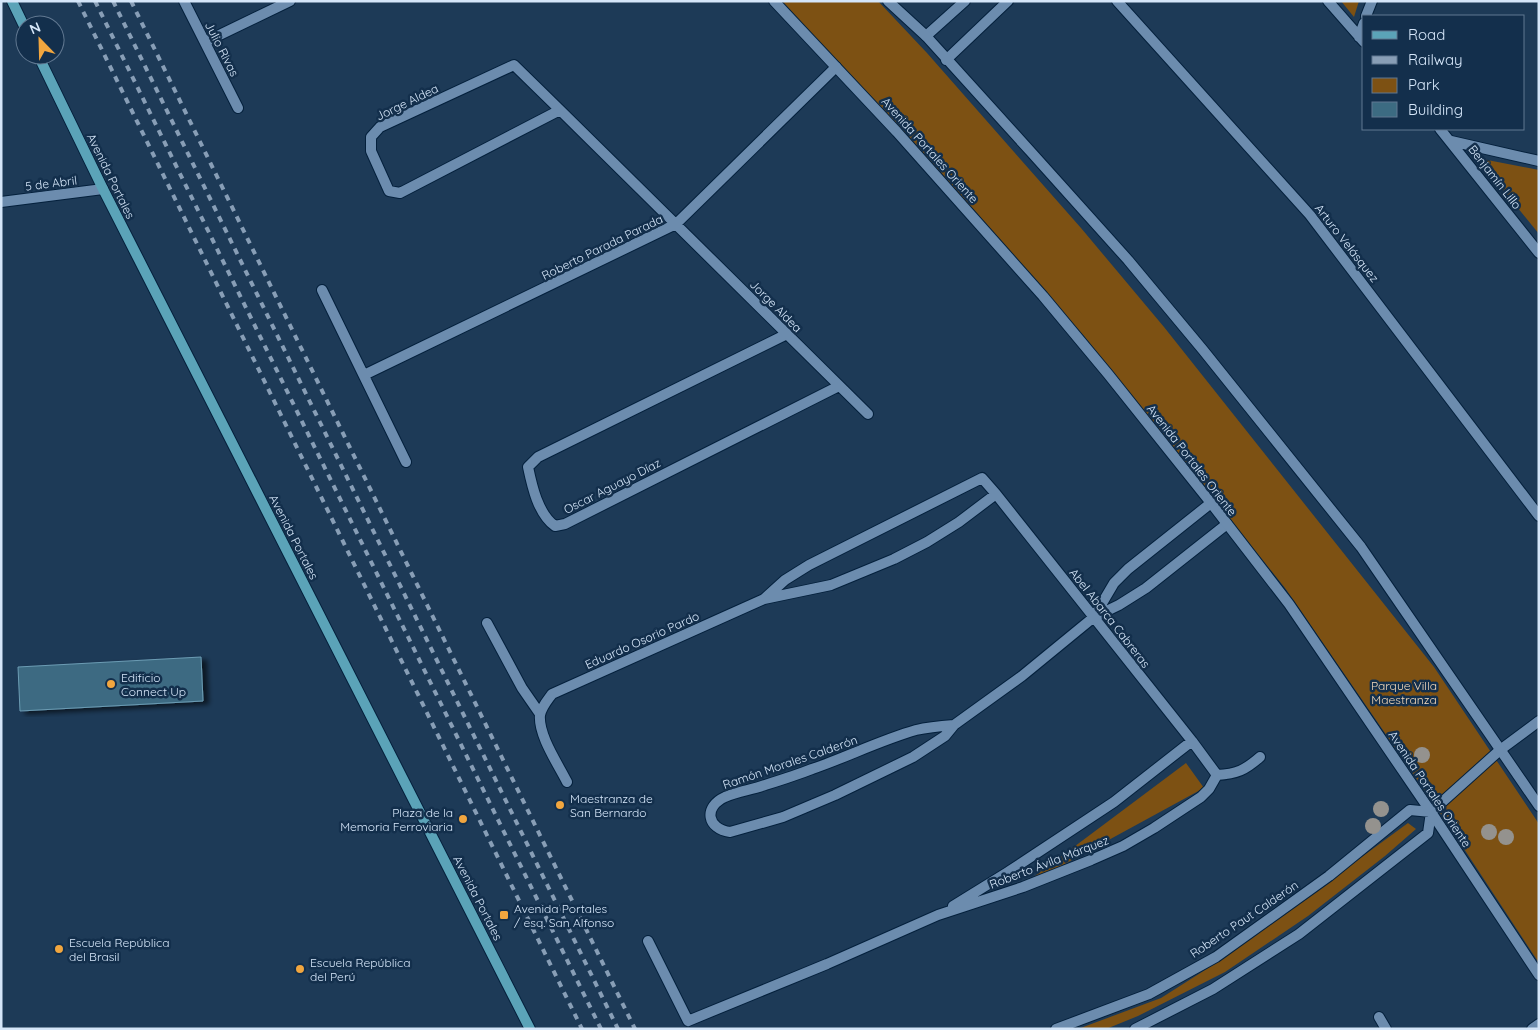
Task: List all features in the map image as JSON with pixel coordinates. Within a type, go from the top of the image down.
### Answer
[{"type":"main road","points":[[12,1],[19,15]]},
{"type":"main road","name":"Avenida Portales","points":[[43,65],[103,189],[530,1029]]},
{"type":"street","name":"Julio Rivas","points":[[184,1],[238,108]]},
{"type":"street","points":[[205,42],[290,1]]},
{"type":"street","name":"Avenida Portales Oriente","points":[[774,1],[964,206],[1043,296],[1211,503],[1289,604],[1431,812],[1539,975]]},
{"type":"street","points":[[888,1],[926,36],[1128,260],[1203,350],[1355,540],[1539,806]]},
{"type":"street","points":[[926,36],[965,1]]},
{"type":"street","points":[[946,60],[1008,1]]},
{"type":"street","name":"Arturo Velásquez","points":[[1116,1],[1310,215],[1539,516]]},
{"type":"street","points":[[1328,1],[1361,40]]},
{"type":"street","points":[[1366,15],[1372,1]]},
{"type":"street","name":"Jorge Aldea","points":[[560,110],[400,193],[390,191],[371,151],[371,136],[380,127],[514,65],[560,110],[676,224],[868,414]]},
{"type":"street","name":"Roberto Parada Parada","points":[[364,375],[676,224],[836,67]]},
{"type":"street","name":"Benjamín Lillo","points":[[1441,130],[1451,140],[1539,253]]},
{"type":"street","name":"Benjamín Lillo","points":[[1451,140],[1539,162]]},
{"type":"street","name":"5 de Abril","points":[[1,202],[103,189]]},
{"type":"street","points":[[322,290],[406,462]]},
{"type":"street","name":"Oscar Aguayo Díaz","points":[[787,334],[538,457],[528,467],[531,483],[546,520],[555,526],[565,524],[839,386]]},
{"type":"street","name":"Abel Abarca Cabreras","points":[[982,478],[1094,617],[1217,775]]},
{"type":"street","name":"Eduardo Osorio Pardo","points":[[764,599],[785,580],[809,565],[982,478]]},
{"type":"street","name":"Eduardo Osorio Pardo","points":[[540,714],[544,703],[552,694],[764,599],[831,585],[894,559],[960,522],[996,494]]},
{"type":"street","name":"Ramón Morales Calderón","points":[[1094,617],[1114,583],[1128,569],[1211,503]]},
{"type":"street","name":"Ramón Morales Calderón","points":[[954,725],[916,730],[814,769],[724,797],[714,804],[711,810],[712,822],[722,831],[730,832],[783,817],[900,765],[945,736],[954,725],[1022,676],[1094,617],[1119,605],[1146,588],[1227,524]]},
{"type":"street","points":[[486,622],[522,688],[540,714],[540,725],[567,782]]},
{"type":"street","points":[[1135,1029],[1212,989],[1299,934],[1428,833],[1431,812],[1500,750],[1539,721]]},
{"type":"street","name":"Roberto Ávila Márquez","points":[[938,916],[1114,802],[1192,741]]},
{"type":"street","points":[[1217,775],[1240,772],[1260,757]]},
{"type":"street","name":"Roberto Ávila Márquez","points":[[648,941],[688,1021],[938,916],[1046,878],[1123,846],[1201,797],[1210,789],[1217,775]]},
{"type":"street","name":"Roberto Paut Calderón","points":[[1056,1029],[1150,994],[1216,957],[1330,876],[1410,810],[1431,812]]},
{"type":"street","points":[[1379,1017],[1386,1029]]},
{"type":"street","points":[[1532,1029],[1539,1024]]},
{"type":"green space","name":"Parque Villa Maestranza","points":[[781,1],[878,1],[927,53],[1081,228],[1164,327],[1434,667],[1539,824],[1539,963],[1449,826],[1285,588],[1084,336],[885,111]]},
{"type":"green space","points":[[1341,1],[1359,1],[1354,17]]},
{"type":"green space","points":[[1477,158],[1539,170],[1539,234]]},
{"type":"green space","points":[[1186,763],[1204,788],[1015,891]]},
{"type":"green space","points":[[1408,823],[1416,829],[1385,856],[1308,916],[1225,972],[1138,1016],[1106,1029],[1078,1029],[1161,998],[1224,958]]},
{"type":"building","name":"Edificio Connect Up","points":[[201,657],[203,701],[20,711],[18,667]]},
{"type":"railway","points":[[78,1],[582,1029]]},
{"type":"railway","points":[[95,1],[601,1029]]},
{"type":"railway","points":[[113,1],[618,1029]]},
{"type":"railway","points":[[131,1],[635,1029]]},
{"type":"place","name":"Edificio Connect Up","points":[[111,684]]},
{"type":"place","name":"Maestranza de San Bernardo","points":[[560,805]]},
{"type":"place","name":"Plaza de la Memoria Ferroviaria","points":[[463,819]]},
{"type":"place","name":"Avenida Portales / esq. San Alfonso","points":[[504,915]]},
{"type":"place","name":"Escuela República del Brasil","points":[[59,949]]},
{"type":"place","name":"Escuela República del Perú","points":[[300,969]]}]
